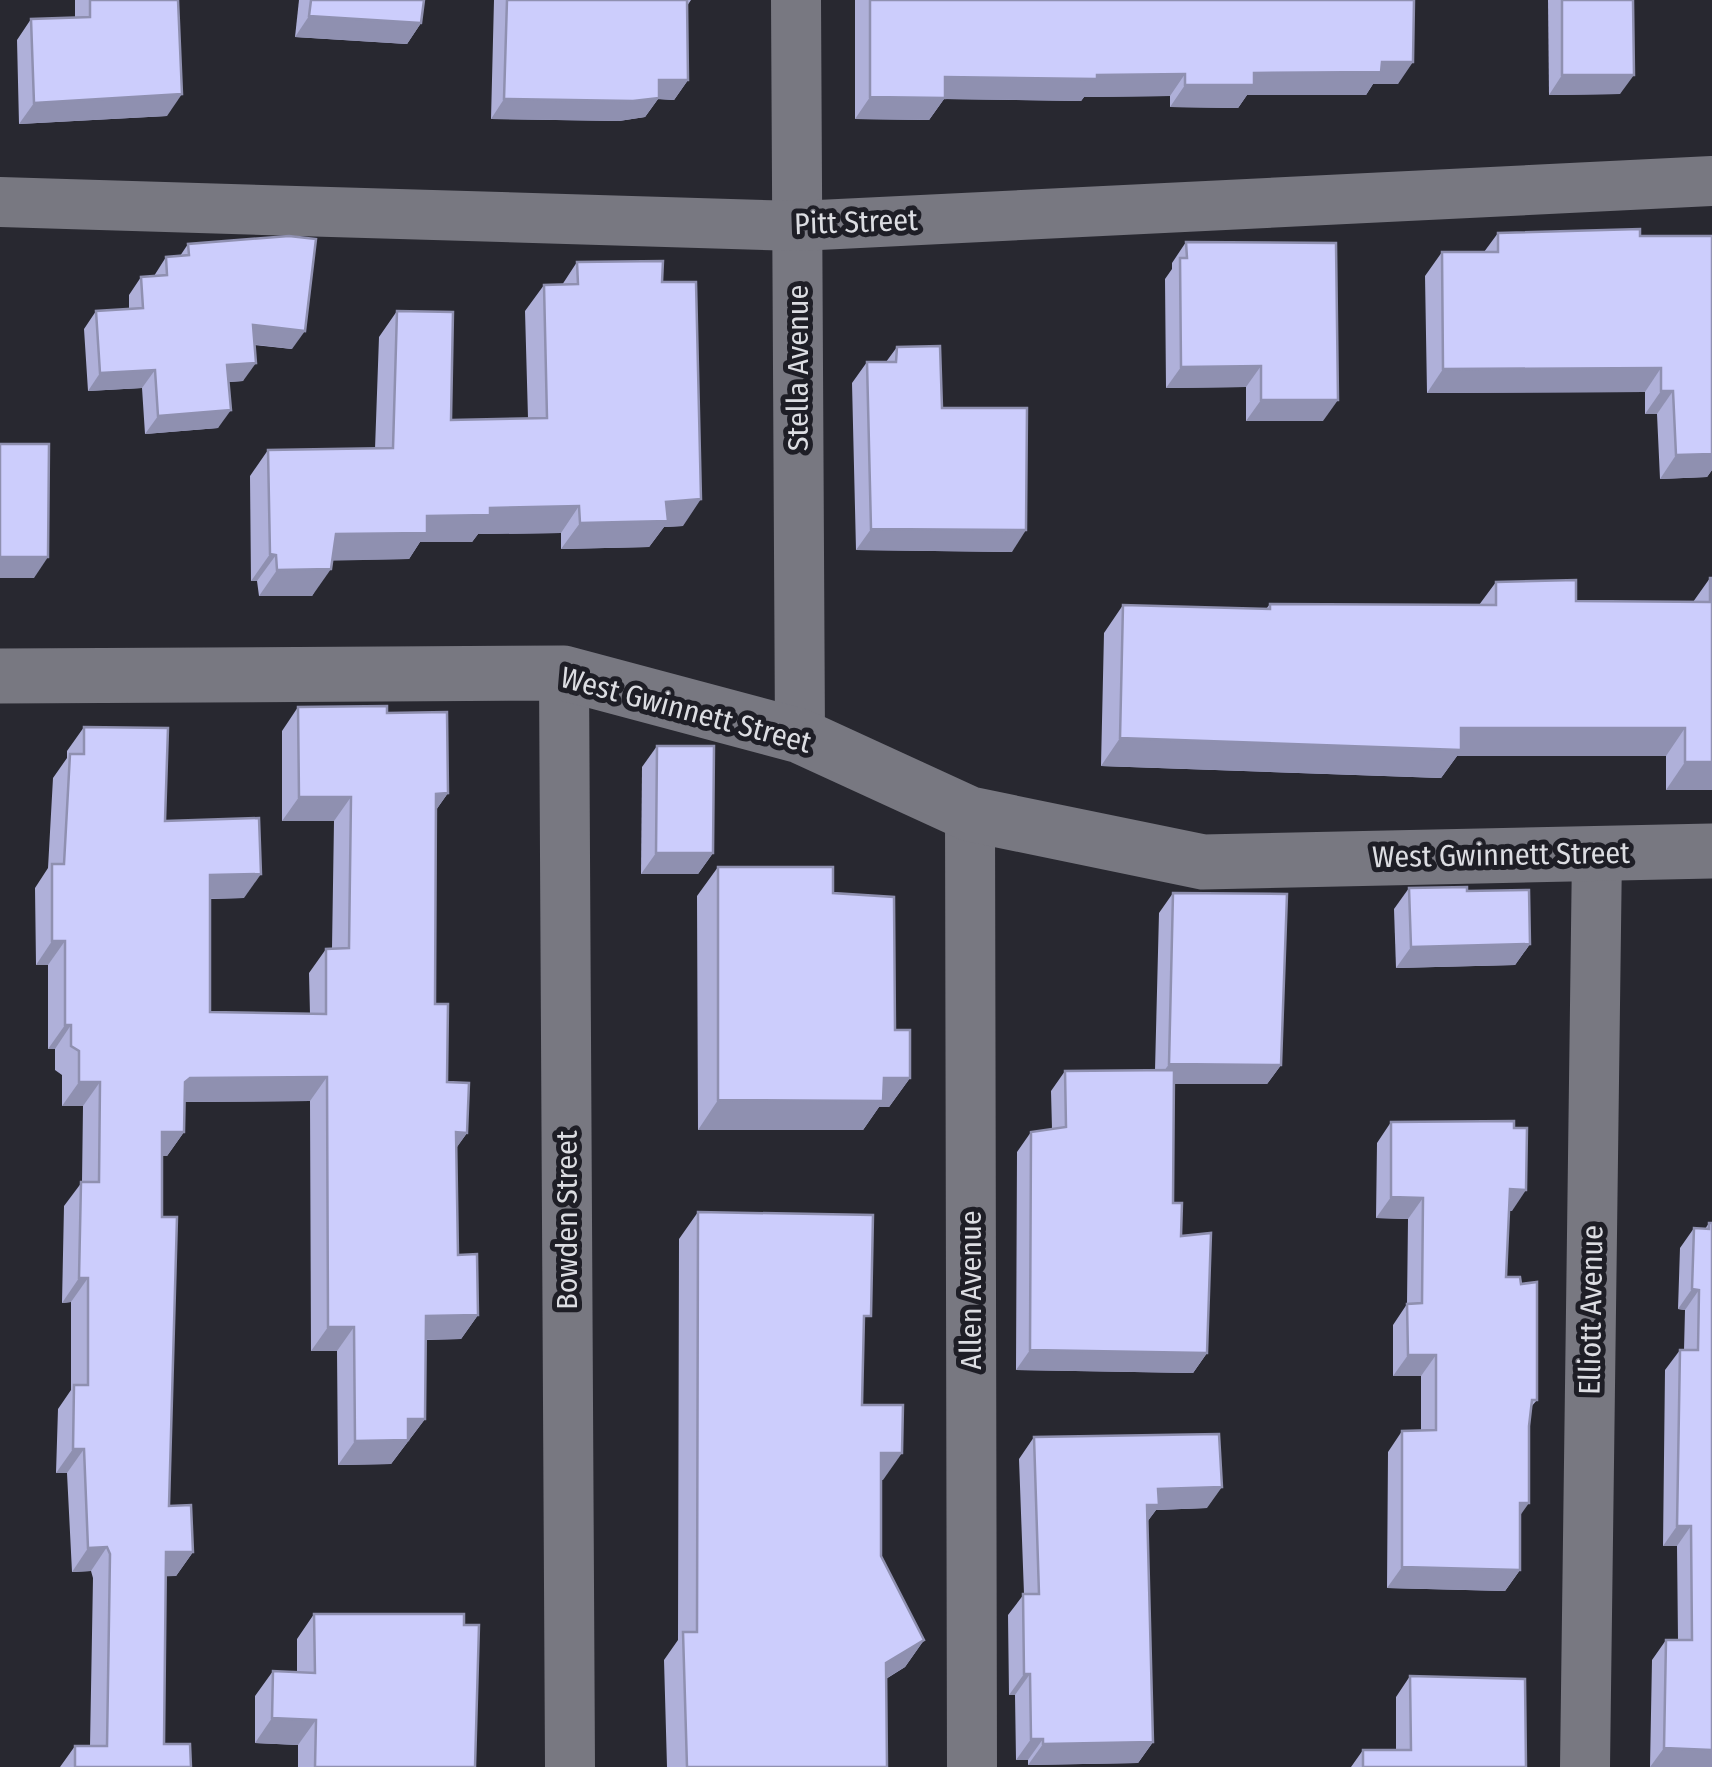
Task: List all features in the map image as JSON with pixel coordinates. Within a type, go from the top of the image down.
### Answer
[{"type":"main road","name":"West Gwinnett Street","points":[[0,676],[564,673],[800,736],[970,814],[1203,862],[1712,850]]},
{"type":"street","name":"Stella Avenue","points":[[796,0],[800,736]]},
{"type":"street","name":"Pitt Street","points":[[0,202],[798,226],[1712,182]]},
{"type":"street","name":"Bowden Street","points":[[564,673],[570,1767]]},
{"type":"street","name":"Allen Avenue","points":[[970,814],[972,1767]]},
{"type":"street","name":"Elliott Avenue","points":[[1585,1767],[1597,854]]},
{"type":"building","points":[[90,0],[178,0],[182,94],[34,103],[31,19],[90,17]]},
{"type":"building","points":[[311,0],[424,0],[421,23],[309,16]]},
{"type":"building","points":[[507,0],[687,0],[688,80],[659,80],[659,98],[633,101],[504,99]]},
{"type":"building","points":[[870,0],[1414,0],[1413,62],[1382,62],[1381,72],[1254,73],[1254,85],[1185,85],[1185,74],[1097,75],[1097,79],[945,77],[945,98],[870,97]]},
{"type":"building","points":[[1562,0],[1633,0],[1634,75],[1562,75]]},
{"type":"building","points":[[1640,229],[1640,236],[1712,236],[1712,454],[1676,455],[1673,391],[1661,391],[1661,368],[1443,369],[1442,252],[1498,252],[1498,233]]},
{"type":"building","points":[[289,236],[316,239],[305,331],[253,325],[256,363],[227,365],[231,410],[158,416],[155,370],[100,373],[96,311],[143,308],[141,277],[167,275],[166,257],[189,255],[188,244]]},
{"type":"building","points":[[1186,242],[1336,243],[1338,400],[1261,400],[1261,366],[1181,367],[1180,258],[1187,258]]},
{"type":"building","points":[[663,261],[662,282],[696,282],[701,499],[666,502],[668,521],[580,523],[579,506],[490,508],[490,515],[427,516],[427,533],[336,534],[331,569],[277,570],[276,555],[270,554],[268,450],[393,448],[397,311],[453,312],[451,420],[547,418],[544,285],[578,284],[577,262]]},
{"type":"building","points":[[940,346],[942,408],[1027,408],[1026,530],[871,529],[867,362],[896,362],[897,347]]},
{"type":"building","points":[[0,444],[49,444],[48,557],[0,557]]},
{"type":"building","points":[[1710,578],[1712,762],[1685,762],[1685,728],[1461,728],[1461,750],[1120,738],[1123,605],[1270,609],[1270,604],[1496,605],[1496,582],[1576,580],[1576,601],[1710,602]]},
{"type":"building","points":[[387,706],[387,713],[447,712],[448,793],[436,794],[435,1004],[448,1004],[447,1082],[469,1083],[467,1133],[456,1132],[458,1255],[477,1254],[478,1315],[426,1316],[425,1419],[408,1419],[408,1440],[355,1441],[354,1327],[328,1327],[327,1077],[190,1078],[185,1082],[184,1132],[162,1132],[162,1217],[177,1217],[169,1506],[191,1505],[193,1552],[166,1552],[164,1744],[190,1744],[191,1767],[75,1767],[75,1746],[107,1746],[110,1554],[107,1547],[88,1548],[84,1449],[73,1449],[74,1385],[88,1385],[88,1278],[79,1278],[81,1182],[99,1182],[100,1082],[79,1082],[79,1051],[71,1046],[71,1025],[65,1025],[65,941],[52,941],[52,864],[64,864],[70,754],[84,754],[84,727],[168,728],[165,821],[259,818],[261,874],[210,875],[210,1012],[326,1014],[326,949],[349,948],[351,797],[299,797],[298,707]]},
{"type":"building","points":[[657,746],[714,746],[713,853],[656,853]]},
{"type":"building","points":[[718,867],[833,867],[833,893],[894,897],[895,1030],[910,1030],[910,1078],[884,1078],[883,1101],[718,1100]]},
{"type":"building","points":[[1467,887],[1467,891],[1529,890],[1530,944],[1411,947],[1409,888]]},
{"type":"building","points":[[1173,893],[1287,894],[1281,1065],[1169,1064]]},
{"type":"building","points":[[1174,1070],[1173,1203],[1182,1203],[1181,1236],[1211,1233],[1207,1353],[1030,1350],[1031,1132],[1066,1127],[1065,1071]]},
{"type":"building","points":[[1514,1121],[1514,1128],[1527,1128],[1526,1190],[1510,1189],[1506,1277],[1520,1277],[1521,1284],[1537,1282],[1537,1400],[1532,1400],[1529,1426],[1529,1503],[1520,1503],[1520,1570],[1402,1567],[1402,1431],[1436,1430],[1436,1355],[1408,1355],[1407,1304],[1422,1303],[1423,1198],[1391,1197],[1391,1122]]},
{"type":"building","points":[[698,1212],[873,1215],[871,1316],[864,1316],[862,1405],[903,1405],[902,1453],[881,1453],[881,1556],[924,1640],[886,1663],[887,1767],[687,1767],[683,1632],[697,1632]]},
{"type":"building","points":[[1709,1223],[1712,1750],[1664,1748],[1666,1640],[1692,1640],[1691,1526],[1677,1526],[1680,1350],[1698,1350],[1699,1290],[1692,1289],[1694,1228],[1709,1229]]},
{"type":"building","points":[[1219,1434],[1222,1487],[1158,1489],[1159,1505],[1147,1505],[1153,1742],[1043,1744],[1043,1739],[1031,1739],[1030,1674],[1024,1674],[1023,1594],[1039,1594],[1034,1437]]},
{"type":"building","points":[[314,1614],[464,1614],[464,1625],[479,1625],[475,1767],[315,1767],[316,1720],[272,1718],[273,1671],[315,1673]]},
{"type":"building","points":[[1410,1676],[1525,1679],[1526,1767],[1363,1767],[1363,1750],[1411,1750]]}]
